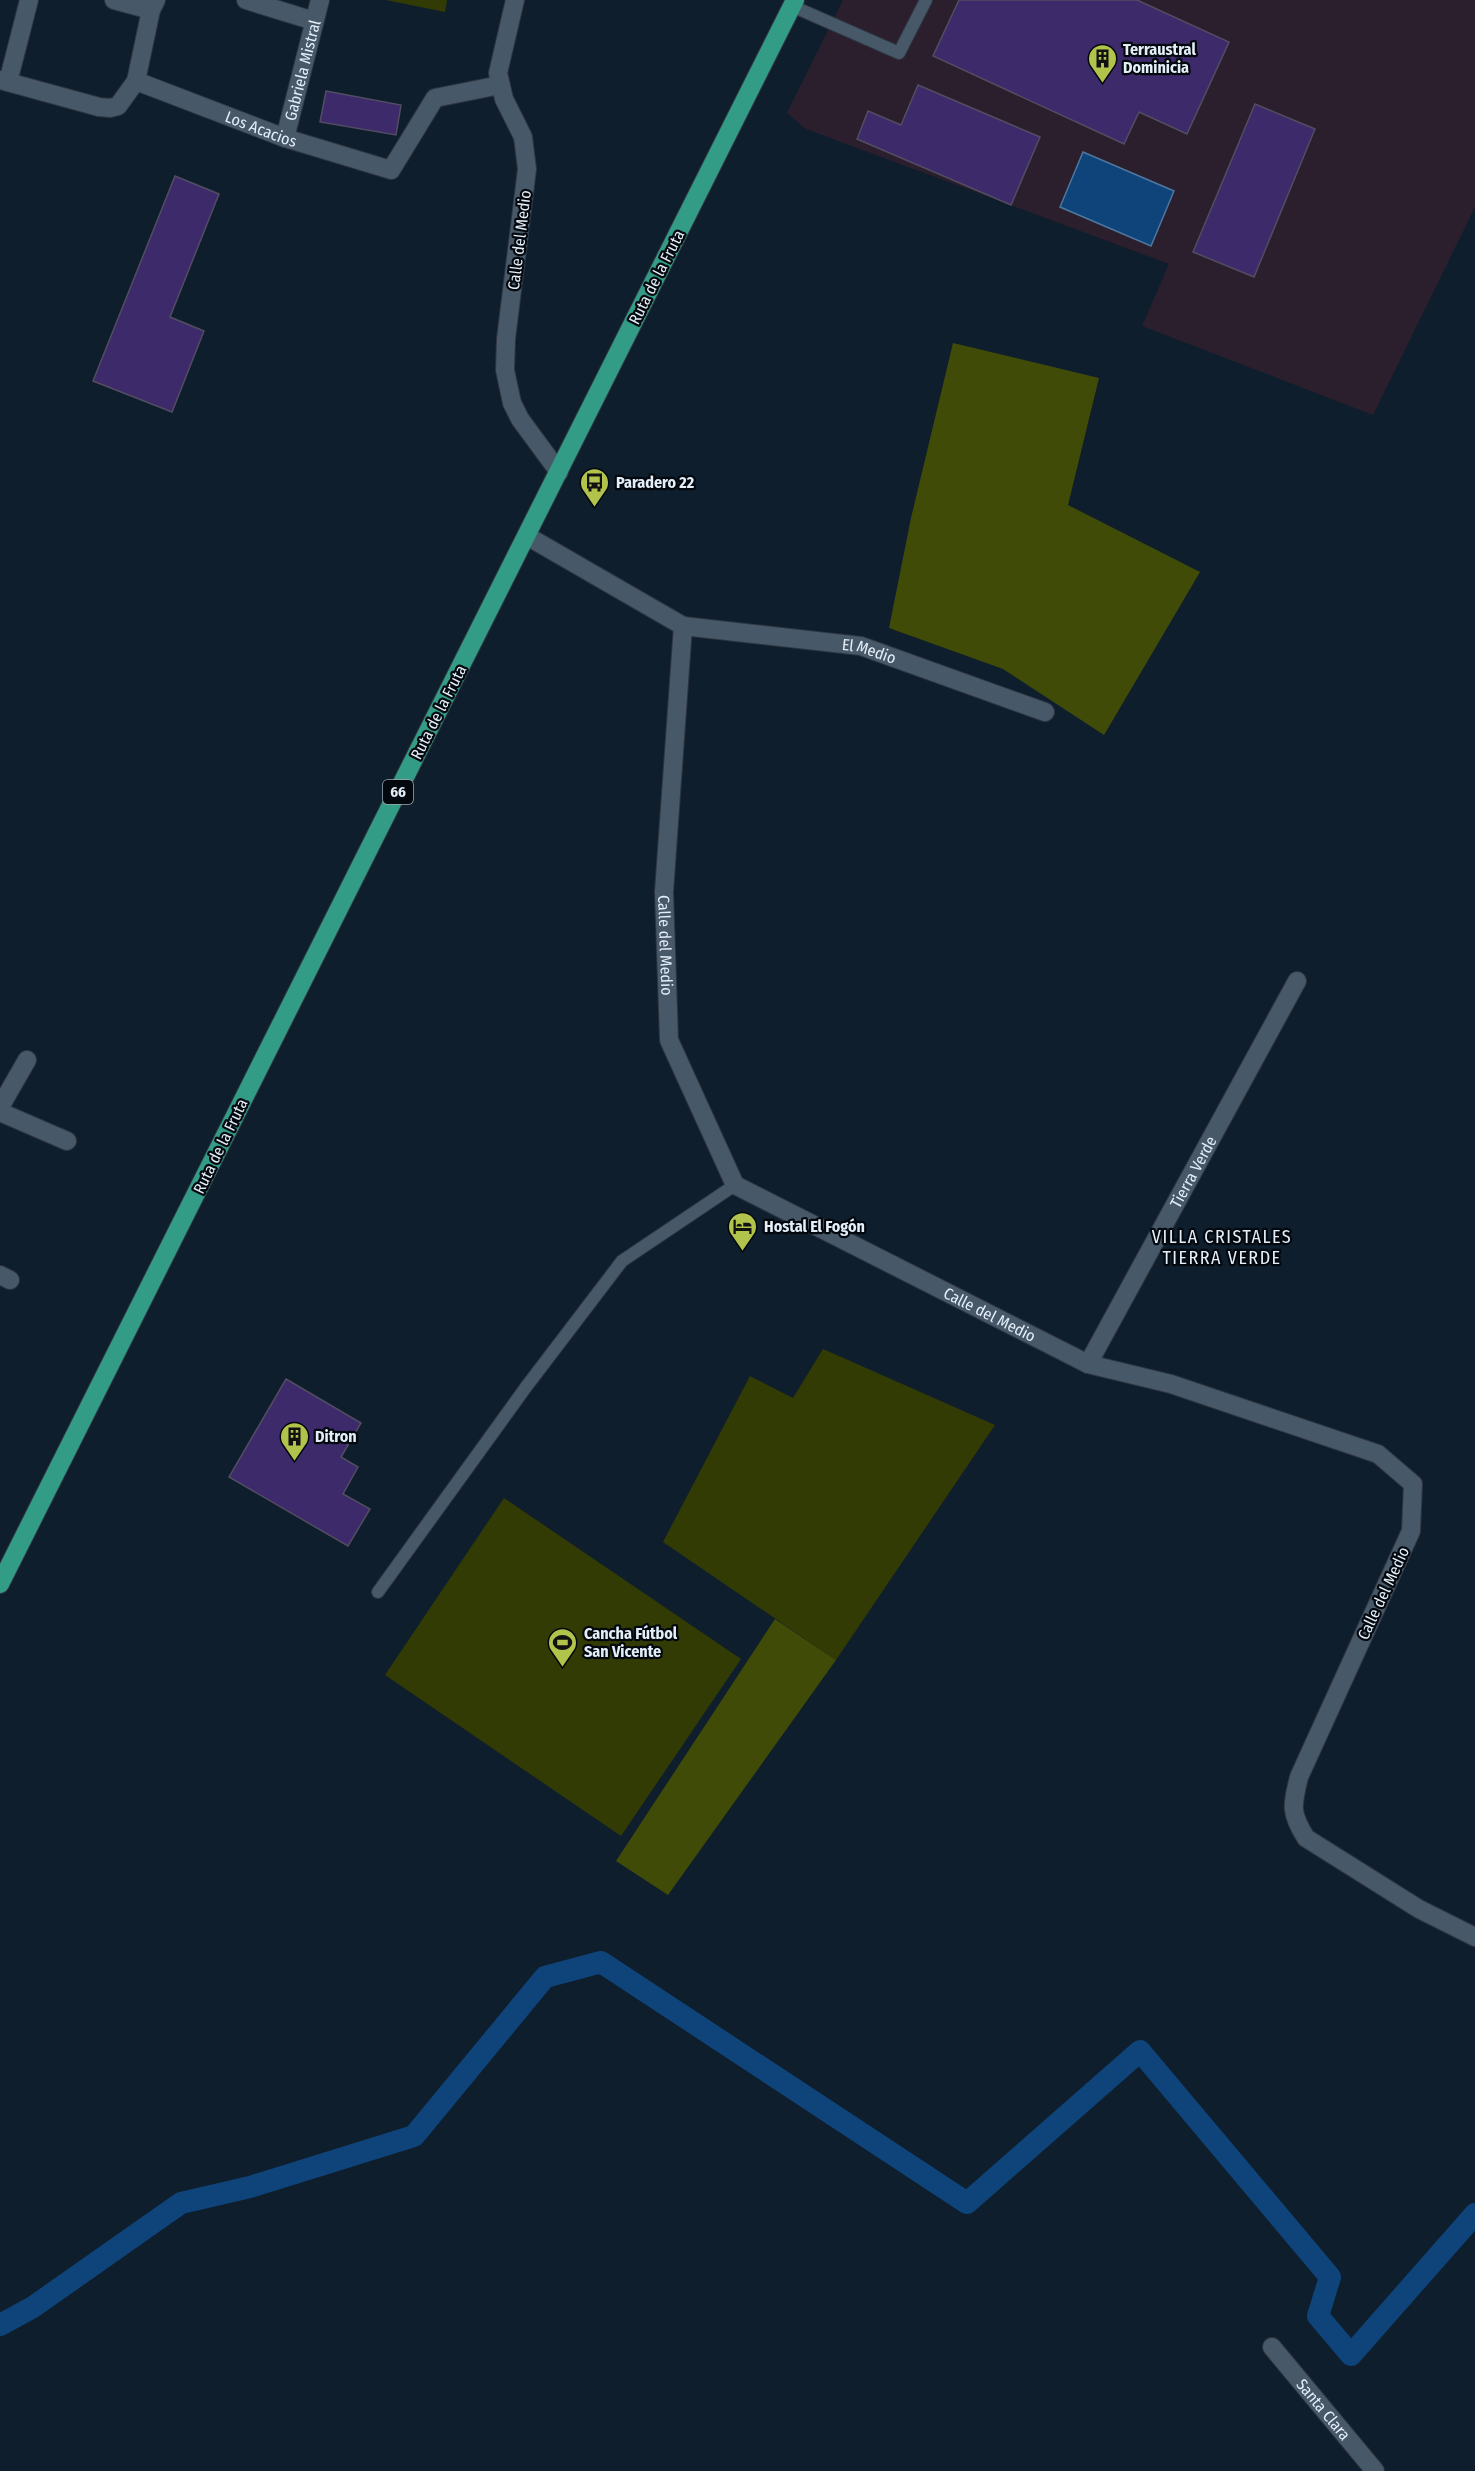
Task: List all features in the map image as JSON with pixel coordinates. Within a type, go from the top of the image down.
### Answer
[{"type":"highway","name":"Ruta de la Fruta","points":[[0,1584],[793,3]]},
{"type":"street","points":[[29,0],[4,81],[110,108],[118,106],[135,81],[154,5],[114,0]]},
{"type":"street","points":[[246,0],[314,21]]},
{"type":"street","name":"Gabriela Mistral","points":[[285,138],[320,0]]},
{"type":"street","name":"Calle del Medio","points":[[514,0],[500,60],[500,85],[523,137],[527,169],[506,339],[505,370],[512,403],[520,419],[559,472]]},
{"type":"street","name":"Los Acacios","points":[[135,81],[285,138],[391,170],[435,98],[500,85]]},
{"type":"street","points":[[527,536],[683,626]]},
{"type":"street","name":"Calle del Medio","points":[[683,626],[664,892],[669,1040],[735,1185],[1088,1364],[1171,1384],[1378,1454],[1413,1484],[1411,1532],[1299,1777],[1294,1798],[1295,1821],[1306,1838],[1419,1909],[1475,1937]]},
{"type":"street","name":"El Medio","points":[[683,626],[861,646],[1045,712]]},
{"type":"street","name":"Tierra Verde","points":[[1088,1364],[1297,981]]},
{"type":"street","points":[[0,1107],[27,1060]]},
{"type":"street","points":[[0,1112],[68,1141]]},
{"type":"street","name":"Santa Clara","points":[[1272,2347],[1375,2471]]},
{"type":"lane","points":[[793,3],[898,53],[926,0]]},
{"type":"lane","points":[[378,1592],[526,1387],[622,1261],[735,1185]]},
{"type":"shaded area","points":[[843,0],[1475,0],[1475,207],[1373,415],[1142,326],[1169,264],[806,129],[787,113]]},
{"type":"green space","points":[[386,0],[447,0],[445,12]]},
{"type":"green space","points":[[953,343],[1099,378],[1068,505],[1200,572],[1104,735],[1003,669],[889,628],[911,518]]},
{"type":"green space","points":[[823,1349],[995,1425],[836,1660],[663,1542],[750,1376],[793,1398]]},
{"type":"green space","name":"Cancha Fútbol San Vicente","points":[[504,1498],[741,1659],[621,1836],[385,1675]]},
{"type":"green space","points":[[775,1619],[836,1660],[668,1895],[616,1861]]},
{"type":"water","points":[[1083,152],[1174,191],[1151,246],[1060,207]]},
{"type":"building","name":"Terraustral Dominicia","points":[[959,0],[1137,0],[1229,42],[1187,134],[1139,112],[1124,144],[933,56]]},
{"type":"building","points":[[918,85],[1040,137],[1011,205],[857,139],[868,111],[901,125]]},
{"type":"building","points":[[326,91],[401,105],[396,135],[320,122]]},
{"type":"building","points":[[1255,104],[1315,129],[1254,277],[1193,252]]},
{"type":"building","points":[[175,176],[219,194],[170,317],[204,331],[172,412],[93,381]]},
{"type":"building","name":"Ditron","points":[[286,1379],[361,1423],[341,1457],[358,1467],[343,1494],[370,1509],[348,1546],[229,1477]]},
{"type":"waterway","points":[[0,2325],[33,2307],[181,2203],[250,2187],[414,2136],[545,1977],[601,1962],[967,2203],[1140,2051],[1330,2277],[1318,2316],[1351,2355],[1475,2214]]},
{"type":"place","name":"Terraustral Dominicia","points":[[1102,84]]},
{"type":"place","name":"Paradero 22","points":[[595,508]]},
{"type":"place","name":"Hostal El Fogón","points":[[743,1252]]},
{"type":"place","name":"Ditron","points":[[294,1462]]},
{"type":"place","name":"Cancha Fútbol San Vicente","points":[[563,1668]]},
{"type":"district","name":"VILLA CRISTALES TIERRA VERDE","points":[[1222,1247]]}]
